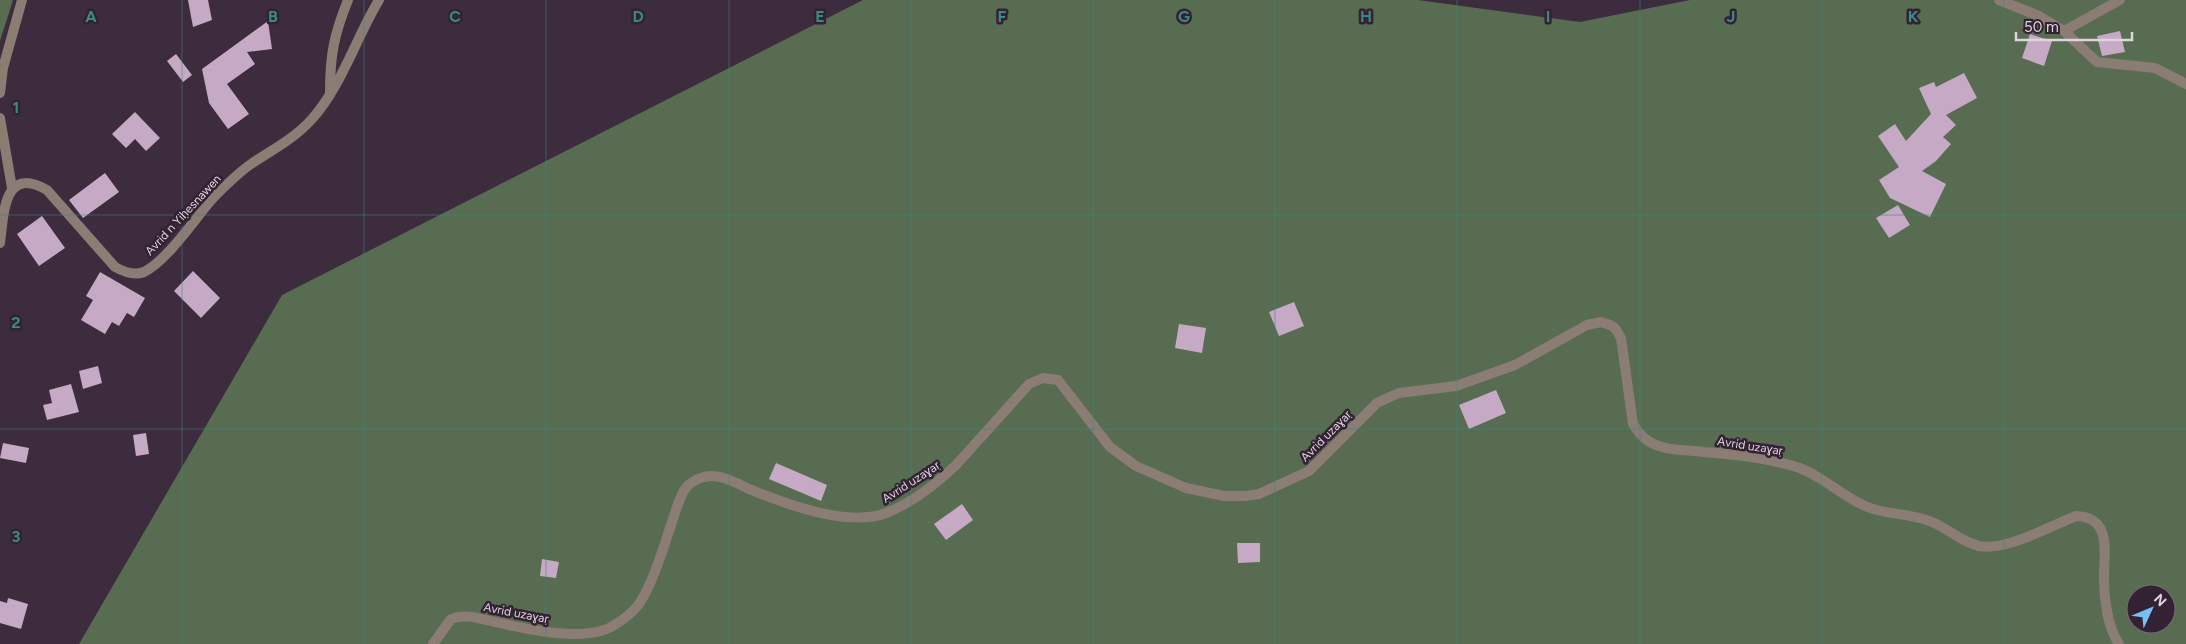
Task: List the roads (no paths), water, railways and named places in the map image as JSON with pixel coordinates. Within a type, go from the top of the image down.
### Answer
[{"type":"street","points":[[0,93],[3,68],[22,0]]},
{"type":"street","points":[[330,92],[332,48],[336,31],[348,0]]},
{"type":"street","name":"Avrid n Yiḥesnawen","points":[[12,188],[22,183],[34,183],[47,190],[115,267],[129,273],[143,272],[165,255],[215,196],[250,165],[283,145],[312,119],[330,92],[379,0]]},
{"type":"street","points":[[1999,0],[2039,16],[2064,31],[2097,62],[2156,68],[2186,84]]},
{"type":"street","points":[[2064,31],[2120,0]]},
{"type":"street","points":[[0,118],[12,188],[6,199],[0,243]]},
{"type":"street","name":"Avrid uzaɣaṛ","points":[[433,644],[450,619],[464,616],[534,631],[568,634],[591,634],[614,626],[639,603],[655,570],[683,491],[694,481],[706,476],[718,476],[759,493],[810,510],[851,517],[885,514],[945,476],[1029,384],[1043,378],[1058,380],[1110,447],[1136,466],[1186,488],[1224,496],[1245,496],[1259,494],[1309,471],[1378,402],[1399,393],[1456,386],[1515,365],[1587,325],[1601,322],[1615,328],[1621,338],[1634,424],[1639,435],[1663,448],[1724,454],[1788,464],[1812,473],[1858,503],[1873,510],[1930,521],[1947,529],[1964,541],[1980,546],[1998,546],[2018,540],[2076,516],[2086,516],[2100,528],[2105,539],[2104,581],[2109,619],[2119,644]]}]
